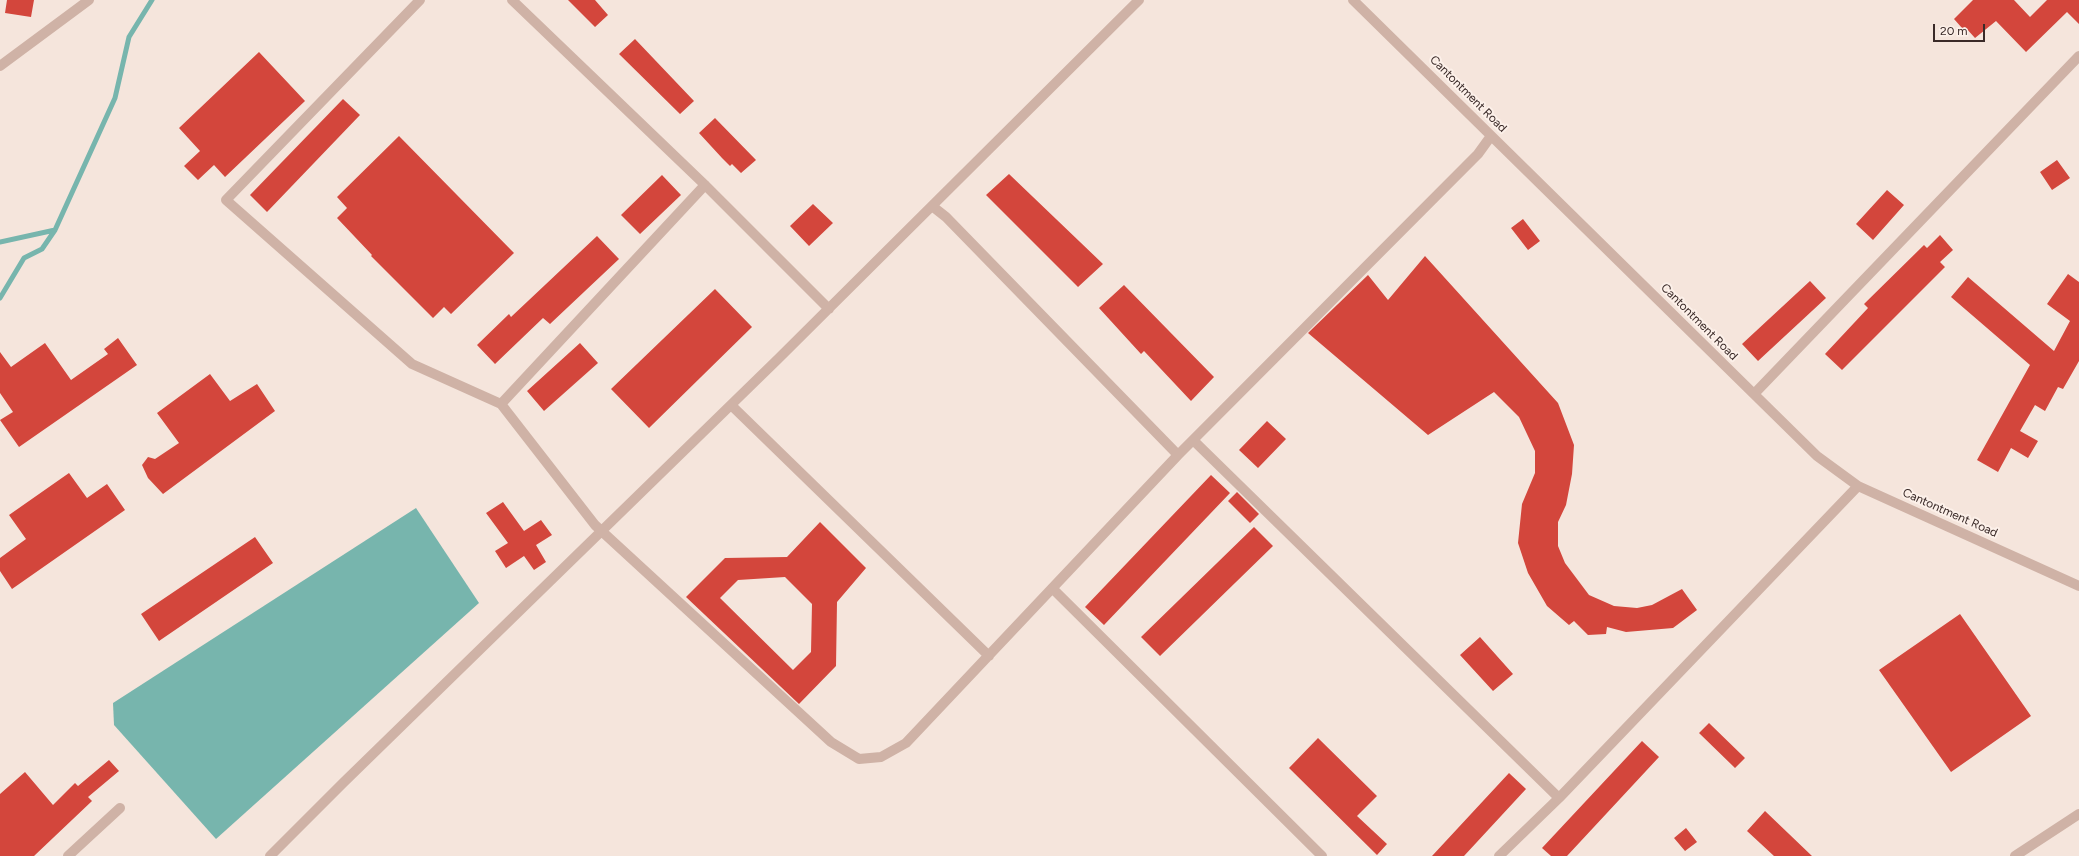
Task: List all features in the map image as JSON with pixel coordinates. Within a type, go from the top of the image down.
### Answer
[{"type":"street","points":[[0,66],[89,0]]},
{"type":"street","points":[[420,0],[226,200],[412,364],[501,404],[595,525],[831,742],[859,759],[881,757],[906,743],[1178,455],[1478,154],[1491,136]]},
{"type":"street","points":[[512,0],[705,186],[829,309]]},
{"type":"street","points":[[270,856],[829,309],[1139,0]]},
{"type":"street","name":"Cantontment Road","points":[[1353,0],[1817,456],[1858,486],[2079,586]]},
{"type":"street","points":[[1754,394],[2079,56]]},
{"type":"street","points":[[501,404],[705,186]]},
{"type":"street","points":[[932,206],[952,222],[1178,455]]},
{"type":"street","points":[[731,405],[989,656]]},
{"type":"street","points":[[1193,440],[1559,798]]},
{"type":"street","points":[[1499,856],[1559,798],[1858,486]]},
{"type":"street","points":[[1053,589],[1322,856]]},
{"type":"street","points":[[68,856],[120,808]]},
{"type":"street","points":[[2015,856],[2079,814]]},
{"type":"water","points":[[416,508],[479,603],[216,839],[114,725],[113,703]]},
{"type":"building","points":[[7,0],[34,0],[31,17],[5,13]]},
{"type":"building","points":[[568,0],[595,0],[608,15],[595,27]]},
{"type":"building","points":[[1973,0],[2014,0],[2030,17],[2047,0],[2079,0],[2079,24],[2067,12],[2026,52],[1996,21],[1975,38],[1965,27],[1962,28],[1954,19]]},
{"type":"building","points":[[635,39],[694,101],[680,114],[619,54]]},
{"type":"building","points":[[259,52],[305,101],[225,177],[214,165],[198,180],[184,166],[200,151],[179,128]]},
{"type":"building","points":[[343,99],[360,115],[267,212],[250,195]]},
{"type":"building","points":[[715,118],[756,160],[741,173],[732,164],[730,166],[699,133]]},
{"type":"building","points":[[399,136],[514,253],[451,314],[444,307],[433,318],[371,256],[372,255],[337,218],[347,208],[337,197]]},
{"type":"building","points":[[2057,160],[2070,178],[2052,190],[2040,172]]},
{"type":"building","points":[[1009,174],[1103,264],[1078,287],[986,195]]},
{"type":"building","points":[[662,175],[681,195],[640,234],[621,215]]},
{"type":"building","points":[[1887,190],[1904,205],[1873,240],[1856,224]]},
{"type":"building","points":[[813,204],[833,223],[809,246],[790,226]]},
{"type":"building","points":[[1523,219],[1540,241],[1528,250],[1511,228]]},
{"type":"building","points":[[1940,235],[1953,250],[1940,262],[1945,267],[1842,370],[1825,354],[1868,308],[1864,304],[1924,245],[1927,248]]},
{"type":"building","points":[[597,236],[619,259],[550,324],[543,318],[495,364],[477,345],[509,314],[511,317]]},
{"type":"building","points":[[1425,256],[1558,403],[1574,445],[1572,474],[1566,505],[1558,522],[1558,546],[1565,563],[1589,595],[1614,606],[1637,608],[1652,605],[1682,589],[1697,610],[1673,628],[1626,632],[1607,627],[1606,634],[1588,635],[1574,621],[1569,625],[1547,606],[1528,573],[1518,543],[1522,504],[1535,473],[1535,451],[1519,417],[1494,392],[1428,435],[1308,333],[1368,275],[1388,300]]},
{"type":"building","points":[[2068,274],[2079,282],[2079,361],[2063,389],[2058,387],[2045,411],[2035,405],[2020,431],[2038,441],[2028,458],[2011,448],[1998,472],[1977,460],[2030,365],[1951,297],[1968,277],[2054,351],[2070,321],[2047,304]]},
{"type":"building","points":[[1810,281],[1826,298],[1758,361],[1742,344]]},
{"type":"building","points":[[1124,285],[1214,377],[1191,401],[1144,351],[1141,354],[1099,308]]},
{"type":"building","points":[[715,289],[752,327],[649,428],[611,389]]},
{"type":"building","points":[[118,338],[137,365],[19,447],[0,420],[13,412],[0,393],[0,352],[11,367],[45,343],[71,380],[108,354],[104,349]]},
{"type":"building","points":[[580,343],[598,363],[544,411],[527,391]]},
{"type":"building","points":[[210,374],[230,401],[257,384],[275,411],[163,494],[148,478],[142,465],[148,457],[155,459],[179,443],[157,413]]},
{"type":"building","points":[[1267,421],[1286,439],[1258,468],[1239,450]]},
{"type":"building","points":[[69,473],[87,498],[107,484],[125,510],[12,589],[0,571],[0,558],[26,539],[9,515]]},
{"type":"building","points":[[1211,475],[1230,493],[1104,625],[1085,607]]},
{"type":"building","points":[[1237,492],[1259,514],[1250,523],[1228,501]]},
{"type":"building","points":[[503,502],[524,531],[541,520],[552,535],[536,545],[546,562],[534,570],[524,556],[506,568],[495,551],[508,543],[486,513]]},
{"type":"building","points":[[820,522],[866,568],[837,602],[836,666],[799,704],[686,597],[725,558],[787,557]],"holes":[[[785,577],[812,604],[811,652],[793,670],[720,598],[738,580]]]},
{"type":"building","points":[[1254,527],[1273,546],[1160,656],[1141,637]]},
{"type":"building","points":[[255,537],[273,563],[159,641],[141,614]]},
{"type":"building","points":[[1960,614],[2031,716],[1951,772],[1879,670]]},
{"type":"building","points":[[1480,637],[1513,674],[1493,691],[1460,655]]},
{"type":"building","points":[[1709,723],[1745,758],[1735,768],[1699,733]]},
{"type":"building","points":[[1318,738],[1377,796],[1357,816],[1387,844],[1377,855],[1289,768]]},
{"type":"building","points":[[1642,741],[1659,757],[1567,856],[1551,856],[1542,848]]},
{"type":"building","points":[[109,760],[119,771],[88,797],[92,801],[34,856],[0,856],[0,794],[25,772],[53,805],[75,783],[78,786]]},
{"type":"building","points":[[1509,773],[1526,789],[1464,856],[1432,856]]},
{"type":"building","points":[[1765,811],[1812,856],[1774,856],[1747,831]]},
{"type":"building","points":[[1686,828],[1697,842],[1685,851],[1674,838]]},
{"type":"waterway","points":[[0,242],[55,230],[115,98],[129,37],[152,0]]},
{"type":"waterway","points":[[0,298],[24,258],[42,249],[55,230]]}]
